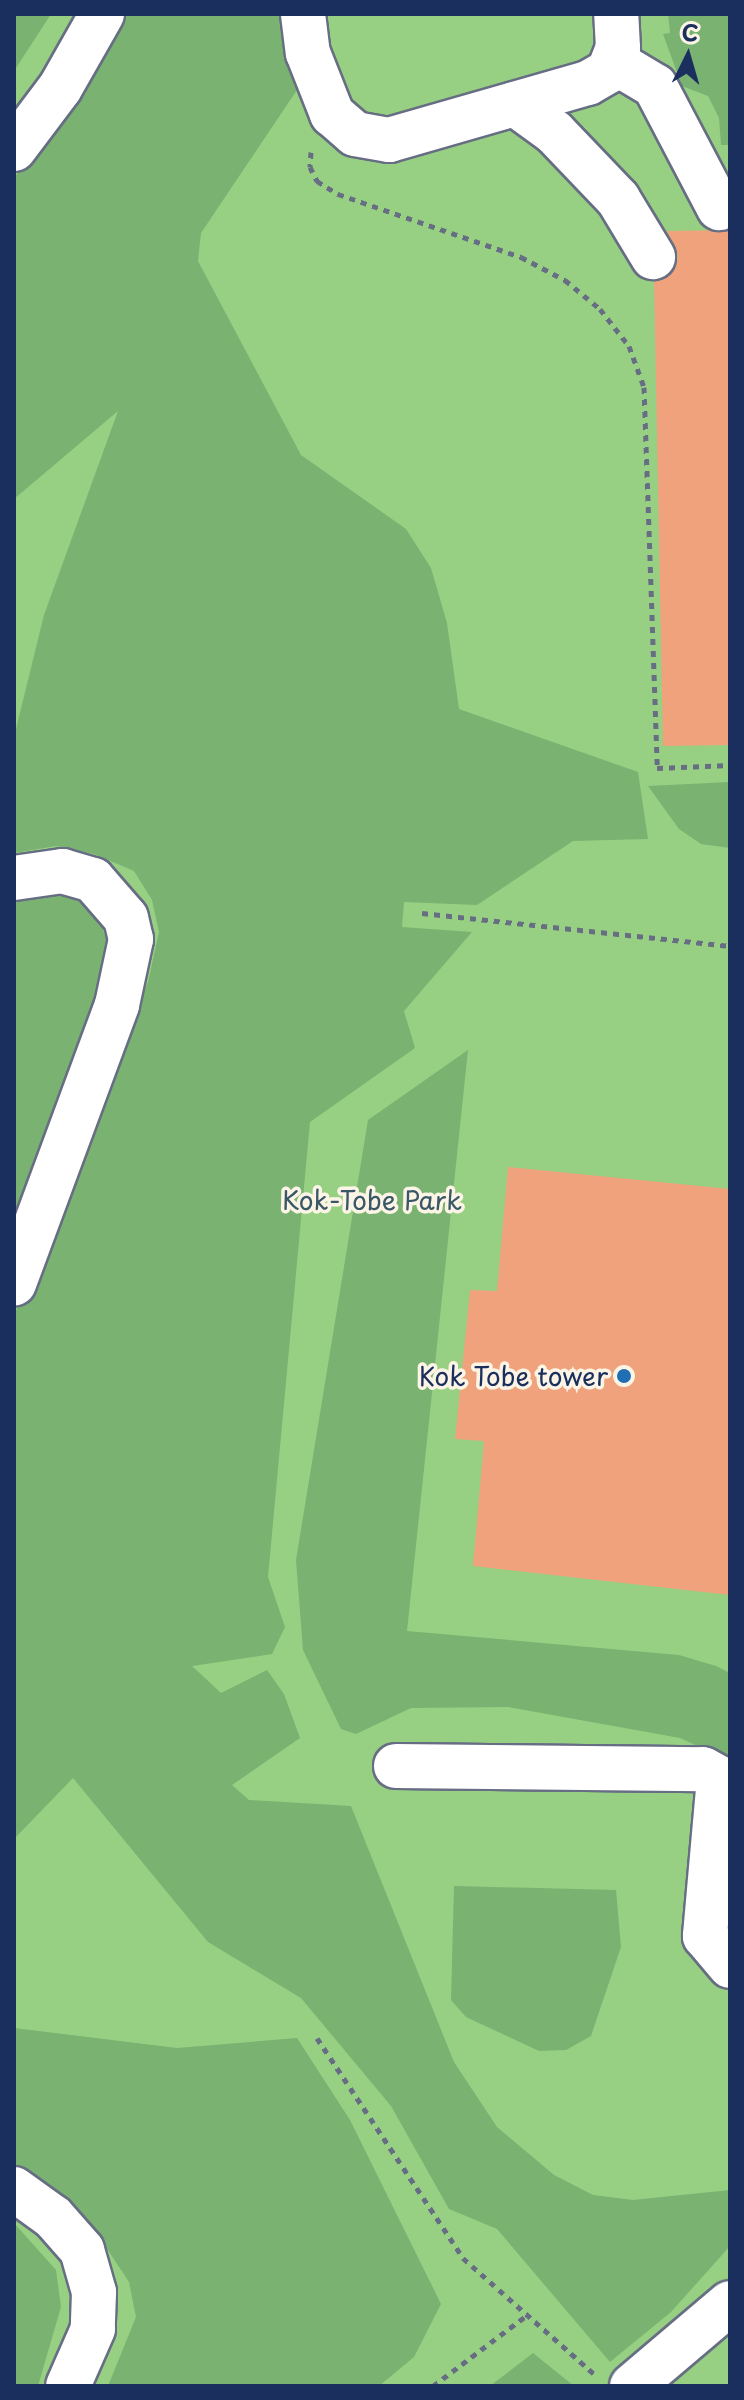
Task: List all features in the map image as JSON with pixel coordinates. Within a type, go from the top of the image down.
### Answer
[{"type":"lane","points":[[14,149],[60,88],[102,14]]},
{"type":"lane","points":[[303,14],[308,53],[332,114],[355,134],[389,140],[588,83],[609,71],[613,61],[616,14]]},
{"type":"lane","points":[[613,61],[655,86],[719,208]]},
{"type":"lane","points":[[515,104],[554,132],[618,199],[653,257]]},
{"type":"lane","points":[[14,878],[62,871],[93,880],[126,918],[131,939],[112,1020],[14,1284]]},
{"type":"lane","points":[[396,1766],[703,1769],[719,1778],[705,1936],[730,1966]]},
{"type":"lane","points":[[14,2189],[53,2217],[82,2250],[94,2292],[93,2329],[68,2386]]},
{"type":"lane","points":[[615,2381],[730,2303]]},
{"type":"path","points":[[332,114],[311,150],[310,167],[317,181],[338,194],[521,257],[565,280],[600,309],[629,346],[644,387],[657,768],[730,765]]},
{"type":"path","points":[[422,913],[730,946]]},
{"type":"path","points":[[317,2038],[463,2258],[526,2316],[615,2381]]},
{"type":"path","points":[[433,2386],[526,2316]]},
{"type":"green space","name":"Kok-Tobe Park","points":[[14,14],[730,14],[730,2386],[14,2386]]},
{"type":"green space","points":[[14,14],[51,14],[14,71]]},
{"type":"green space","points":[[124,14],[283,14],[299,87],[201,233],[198,261],[301,455],[406,529],[431,568],[447,623],[459,709],[638,772],[648,839],[573,841],[477,905],[404,902],[402,927],[472,932],[404,1011],[415,1048],[310,1122],[268,1577],[285,1627],[272,1654],[192,1666],[221,1693],[267,1670],[284,1694],[300,1738],[232,1785],[249,1800],[351,1806],[454,2062],[497,2127],[554,2175],[593,2195],[633,2200],[730,2190],[730,2246],[671,2312],[610,2362],[497,2229],[449,2209],[391,2106],[301,1998],[208,1942],[73,1778],[14,1839],[14,1316],[148,982],[159,932],[152,900],[134,871],[94,854],[56,846],[14,853],[14,737],[44,615],[118,411],[14,499],[14,178],[67,108]]},
{"type":"green space","points":[[668,14],[730,14],[730,145],[721,145],[719,118],[708,96],[682,86],[663,34],[670,33]]},
{"type":"green space","points":[[730,782],[730,848],[701,844],[679,829],[648,786]]},
{"type":"green space","points":[[39,893],[74,894],[97,914],[106,938],[105,972],[63,1108],[14,1227],[14,898]]},
{"type":"green space","points":[[468,1050],[407,1631],[679,1655],[716,1666],[730,1673],[730,1761],[680,1738],[508,1707],[411,1708],[356,1734],[341,1729],[303,1650],[296,1560],[368,1120]]},
{"type":"green space","points":[[454,1886],[616,1890],[621,1947],[591,2036],[566,2050],[539,2051],[466,2017],[451,2000]]},
{"type":"green space","points":[[14,2028],[177,2048],[297,2038],[350,2120],[441,2304],[414,2357],[379,2386],[108,2386],[136,2317],[129,2282],[86,2217],[14,2172]]},
{"type":"green space","points":[[14,2223],[56,2270],[61,2307],[38,2386],[14,2386]]},
{"type":"green space","points":[[533,2353],[574,2386],[490,2386]]},
{"type":"building","points":[[730,230],[730,745],[663,746],[654,282],[675,268],[678,256],[667,231]]},
{"type":"building","points":[[508,1167],[730,1189],[730,1595],[473,1566],[484,1441],[455,1439],[470,1290],[497,1291]]},
{"type":"place","name":"Kok Tobe tower","points":[[624,1376]]}]
